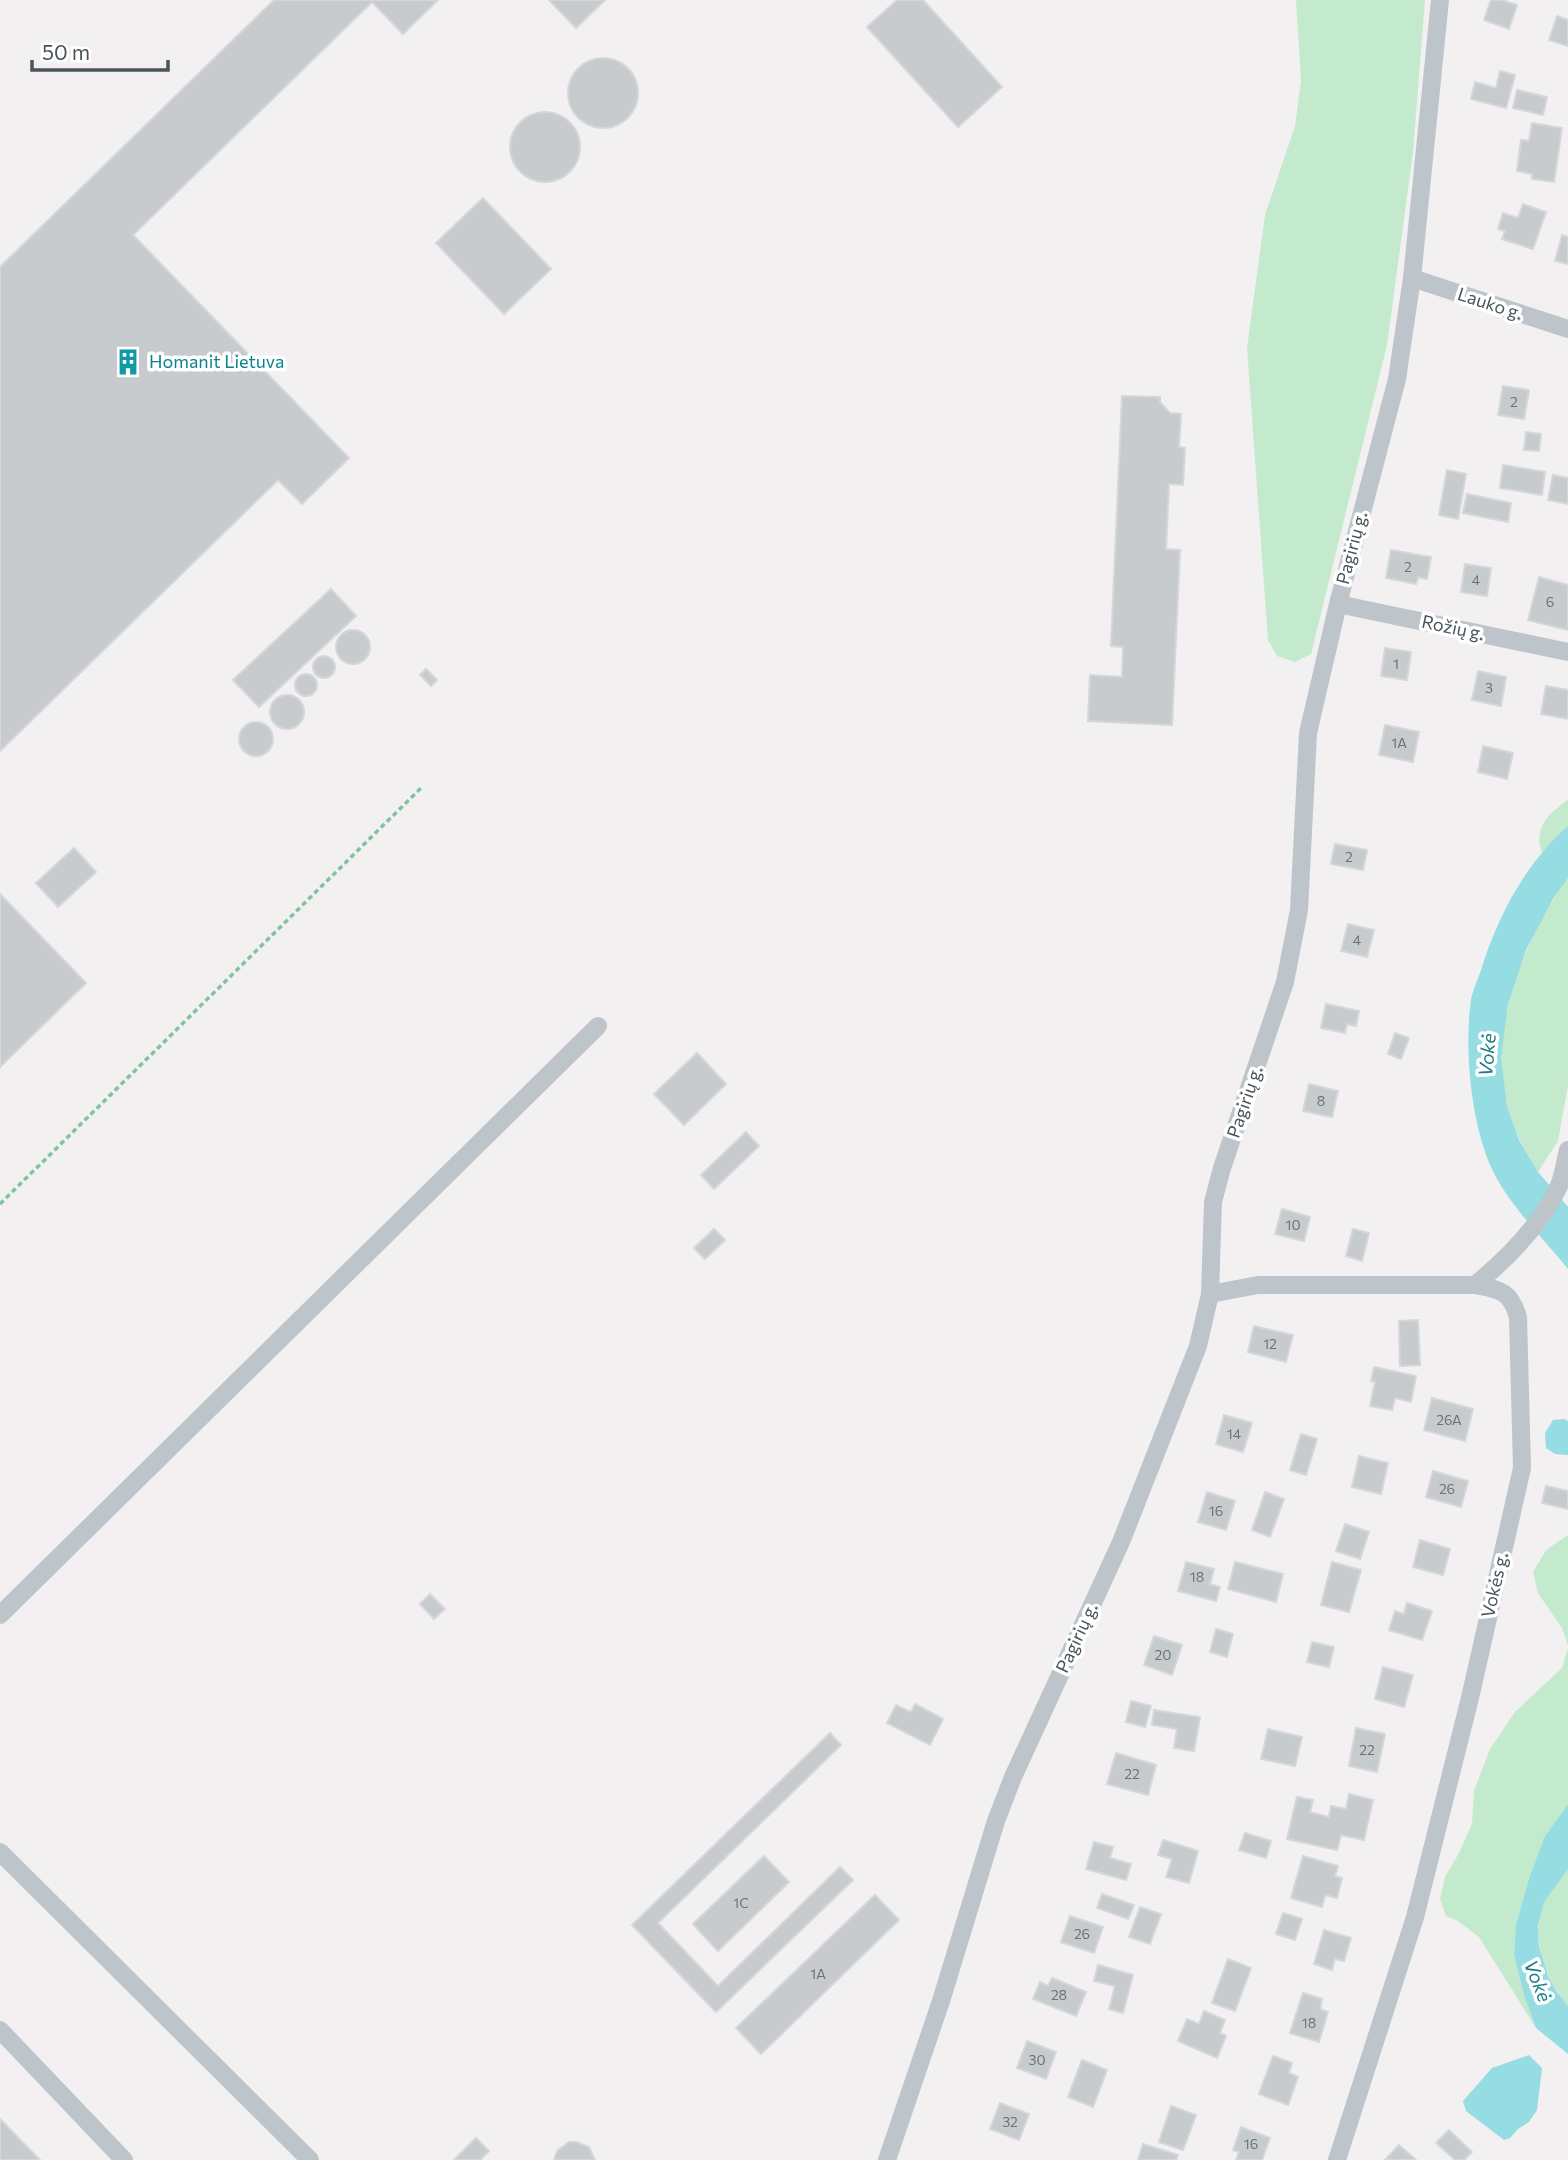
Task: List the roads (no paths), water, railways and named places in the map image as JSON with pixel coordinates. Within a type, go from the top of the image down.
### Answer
[{"type":"street","name":"Pagirių g.","points":[[887,2160],[941,2001],[996,1821],[1013,1777],[1121,1542],[1198,1346],[1210,1294],[1213,1202],[1285,982],[1299,910],[1308,733],[1338,604],[1397,379],[1412,278],[1440,0]]},
{"type":"street","name":"Lauko g.","points":[[1412,278],[1568,329]]},
{"type":"street","name":"Rožių g.","points":[[1338,604],[1568,652]]},
{"type":"street","points":[[0,1615],[598,1026]]},
{"type":"street","points":[[1475,1285],[1515,1250],[1531,1229],[1558,1188],[1568,1150]]},
{"type":"street","name":"Vokės g.","points":[[1210,1294],[1258,1285],[1475,1285],[1499,1290],[1508,1296],[1518,1317],[1522,1468],[1470,1698],[1415,1917],[1337,2160]]},
{"type":"street","points":[[0,1852],[310,2160]]},
{"type":"street","points":[[0,2030],[124,2160]]},
{"type":"water","name":"Vokė","points":[[1568,826],[1568,878],[1553,899],[1526,950],[1508,1004],[1501,1058],[1507,1107],[1519,1140],[1538,1172],[1568,1207],[1568,1269],[1516,1207],[1491,1167],[1478,1129],[1474,1107],[1468,1040],[1472,996],[1496,930],[1526,874]]},
{"type":"water","points":[[1553,1420],[1568,1421],[1568,1455],[1555,1454],[1546,1448],[1545,1433]]},
{"type":"water","name":"Vokė","points":[[1568,1804],[1568,1869],[1544,1902],[1538,1925],[1539,1946],[1548,1976],[1568,2006],[1568,2054],[1536,2028],[1514,1955],[1516,1925],[1530,1876],[1545,1836]]},
{"type":"water","points":[[1529,2055],[1542,2068],[1537,2110],[1529,2122],[1504,2140],[1466,2111],[1463,2101],[1492,2068]]},
{"type":"place","name":"Homanit Lietuva","points":[[128,362]]}]
